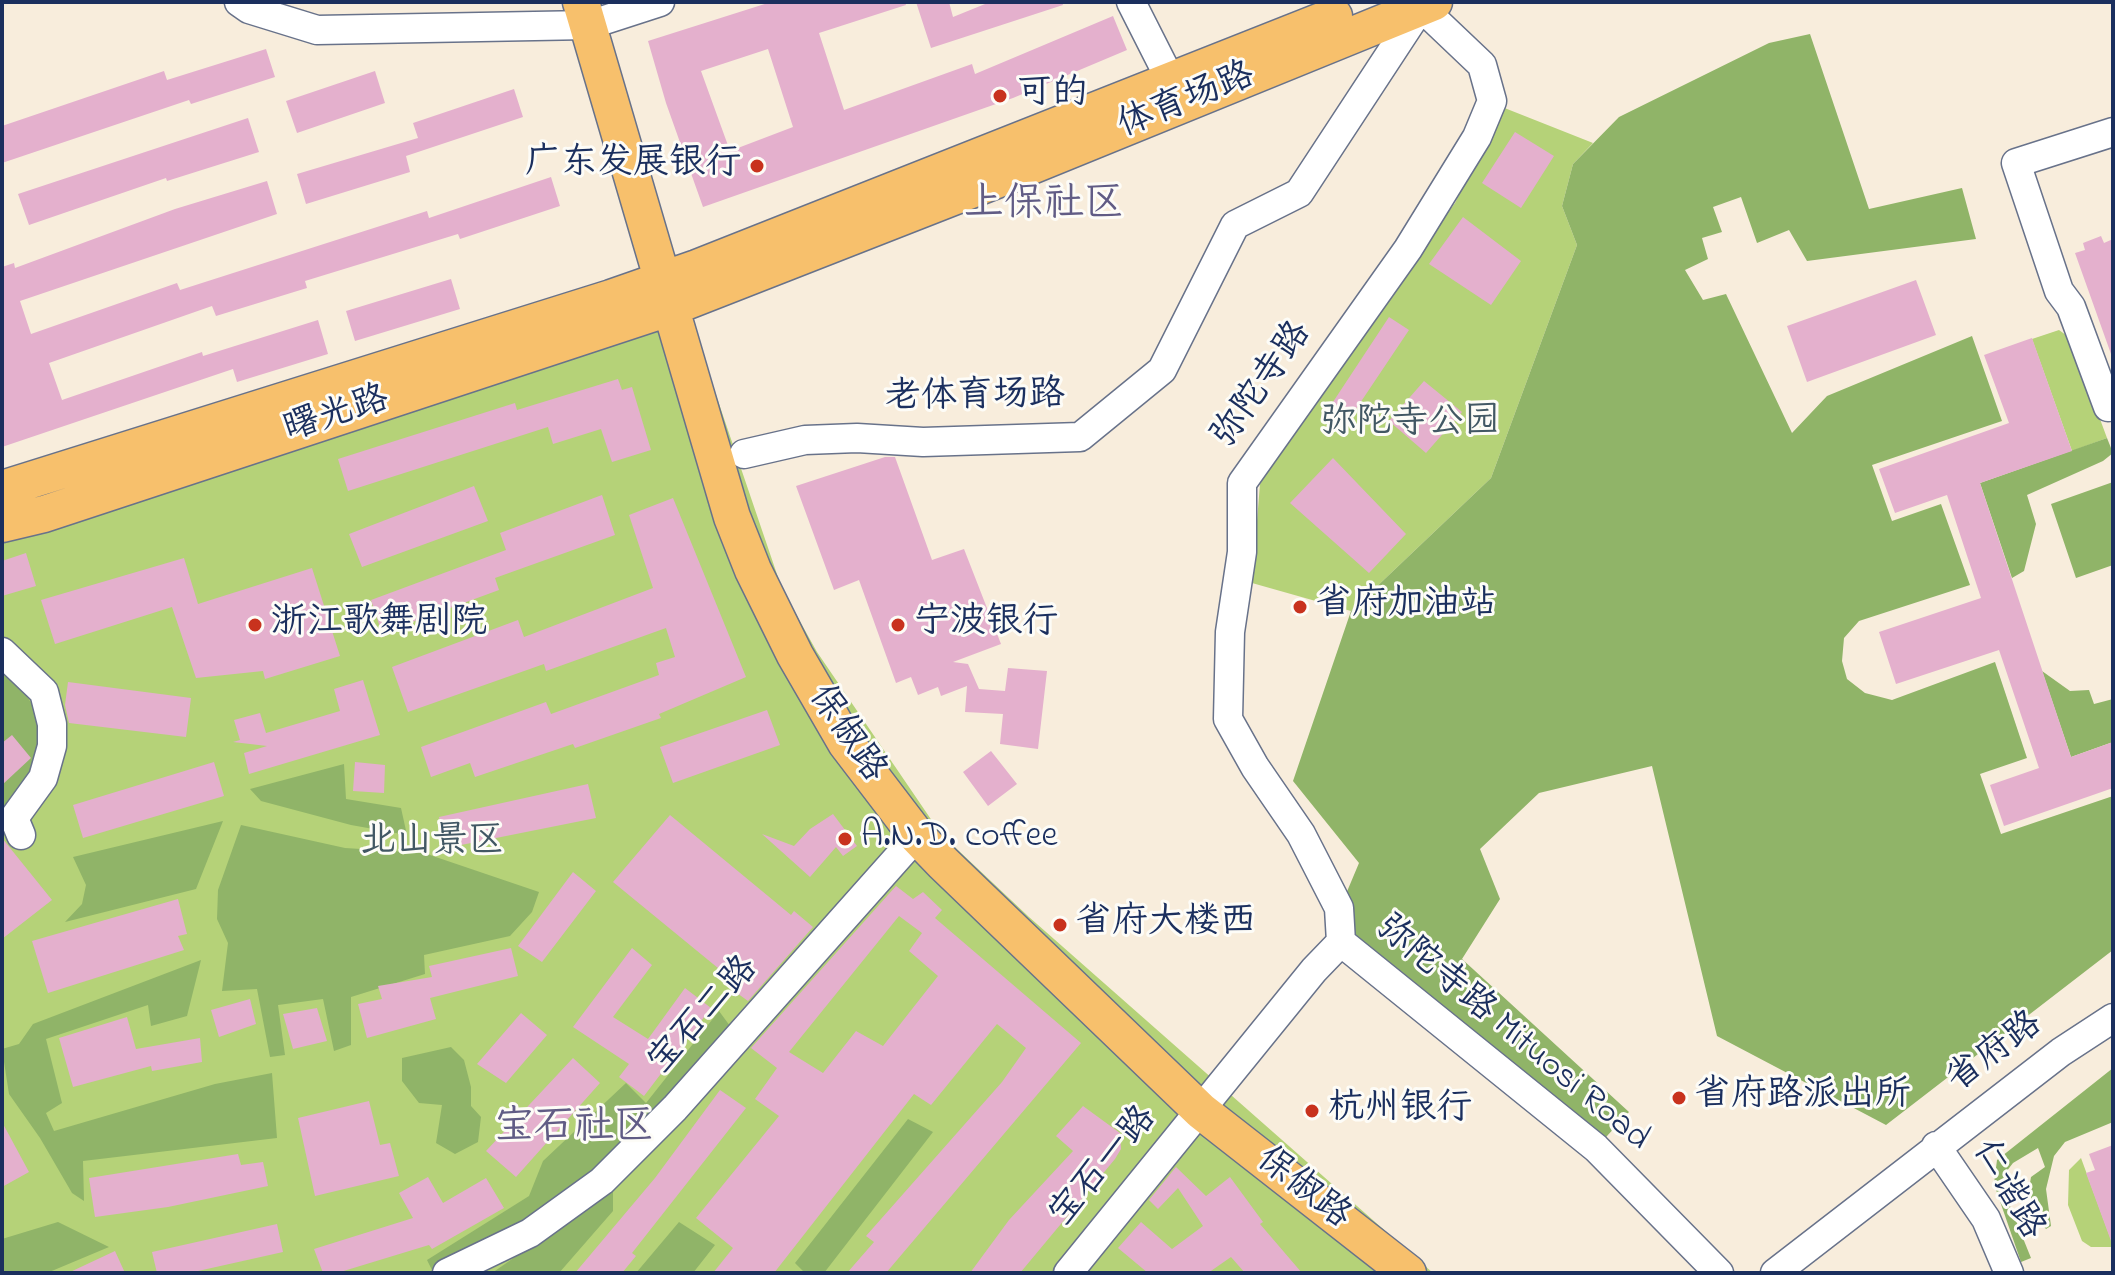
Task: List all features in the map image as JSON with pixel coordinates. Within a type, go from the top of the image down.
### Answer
[{"type":"main road","name":"体育场路","points":[[668,293],[1171,81],[1369,2]]},
{"type":"main road","name":"体育场路","points":[[611,298],[668,293],[1004,177],[1428,4]]},
{"type":"main road","name":"保俶路","points":[[585,14],[732,517],[753,570],[822,706],[917,836],[986,890],[1201,1111],[1408,1273]]},
{"type":"main road","name":"曙光路","points":[[2,524],[44,514],[668,293]]},
{"type":"main road","name":"曙光路","points":[[2,489],[611,298]]},
{"type":"street","points":[[239,2],[249,9],[317,30],[585,14],[660,2]]},
{"type":"street","points":[[1131,2],[1171,81]]},
{"type":"street","name":"老体育场路","points":[[744,454],[805,440],[857,438],[923,442],[1080,437],[1162,370],[1235,225],[1299,193],[1428,4]]},
{"type":"street","name":"弥陀寺路","points":[[1341,942],[1339,908],[1301,834],[1255,767],[1228,719],[1230,632],[1242,552],[1242,483],[1408,249],[1477,137],[1492,101],[1482,65],[1428,4]]},
{"type":"street","points":[[2113,132],[2016,163],[2059,291],[2071,307],[2108,407],[2113,405]]},
{"type":"street","points":[[2,652],[44,692],[52,724],[52,746],[43,778],[14,818],[21,835]]},
{"type":"street","name":"宝石二路","points":[[447,1273],[530,1233],[602,1181],[675,1108],[917,836]]},
{"type":"street","name":"弥陀寺路 Mituosi Road","points":[[1201,1111],[1314,970],[1341,942],[1596,1148],[1719,1273]]},
{"type":"street","name":"省府路","points":[[1775,1273],[1936,1146],[2061,1052],[2113,1018]]},
{"type":"street","name":"宝石一路","points":[[1068,1273],[1201,1111]]},
{"type":"street","name":"仁谐路","points":[[1936,1146],[1986,1219],[2009,1273]]},
{"type":"green space","points":[[1810,34],[1869,209],[1962,188],[1976,239],[1807,261],[1789,230],[1757,243],[1741,197],[1713,207],[1722,232],[1702,238],[1708,259],[1685,270],[1703,300],[1726,294],[1792,433],[1827,396],[1972,336],[2002,421],[1872,465],[1892,521],[1941,504],[1970,585],[1859,621],[1844,638],[1842,661],[1847,679],[1865,693],[1892,700],[1995,662],[2027,758],[1980,774],[2001,834],[2113,796],[2113,950],[1886,1125],[1717,1036],[1652,766],[1539,793],[1480,849],[1500,899],[1462,959],[1629,1112],[1596,1148],[1342,942],[1314,970],[1359,863],[1293,781],[1351,611],[1491,478],[1577,245],[1562,206],[1573,164],[1619,117],[1769,43]]},
{"type":"green space","name":"弥陀寺公园","points":[[1502,107],[1593,143],[1573,164],[1562,206],[1577,245],[1491,478],[1351,611],[1252,583],[1260,484],[1321,385],[1455,203]]},
{"type":"green space","name":"北山景区","points":[[681,292],[782,589],[817,652],[941,834],[1029,917],[1433,1273],[2,1273],[2,487]]},
{"type":"green space","points":[[2059,330],[2070,338],[2107,438],[2072,451],[2032,339]]},
{"type":"green space","points":[[2107,438],[2113,453],[2103,461],[2027,495],[2036,524],[2024,571],[2012,578],[1980,483]]},
{"type":"green space","points":[[2113,482],[2113,565],[2076,578],[2051,504]]},
{"type":"green space","points":[[2042,671],[2070,691],[2089,690],[2094,704],[2113,699],[2113,742],[2071,757]]},
{"type":"green space","points":[[11,672],[39,715],[41,773],[2,809],[2,673]]},
{"type":"green space","points":[[344,764],[346,799],[401,808],[407,835],[351,825],[261,801],[250,789]]},
{"type":"green space","points":[[223,821],[196,889],[65,922],[82,904],[86,885],[73,857]]},
{"type":"green space","points":[[241,825],[345,848],[424,853],[539,892],[532,912],[510,936],[424,955],[425,974],[351,997],[351,1045],[334,1051],[323,999],[278,1005],[285,1055],[270,1057],[257,989],[222,991],[228,943],[217,919],[218,890]]},
{"type":"green space","points":[[201,960],[187,1016],[151,1026],[148,1005],[46,1039],[62,1103],[46,1113],[54,1131],[215,1084],[272,1073],[277,1138],[83,1161],[84,1201],[72,1193],[40,1138],[9,1094],[2,1049],[19,1044],[33,1024]]},
{"type":"green space","points":[[719,1011],[730,1026],[633,1134],[564,1198],[432,1270],[427,1260],[529,1196],[543,1161],[626,1083],[646,1103]]},
{"type":"green space","points":[[451,1047],[464,1060],[471,1087],[471,1106],[481,1117],[478,1142],[455,1154],[436,1143],[442,1105],[419,1103],[402,1081],[402,1058]]},
{"type":"green space","points":[[2113,1068],[2113,1122],[2065,1142],[2054,1156],[2046,1189],[2051,1226],[2046,1229],[2035,1216],[2029,1189],[2031,1177],[2045,1167],[2038,1148],[2013,1163],[2006,1172],[2004,1184],[2008,1201],[2031,1258],[2021,1262],[1994,1184],[1997,1160]]},
{"type":"green space","points":[[908,1119],[933,1132],[824,1273],[805,1273],[795,1263]]},
{"type":"green space","points":[[2081,1158],[2113,1247],[2091,1247],[2082,1241],[2068,1205],[2069,1170]]},
{"type":"green space","points":[[613,1189],[613,1211],[559,1273],[492,1273]]},
{"type":"green space","points":[[58,1222],[109,1247],[47,1273],[2,1273],[2,1239]]},
{"type":"green space","points":[[679,1222],[715,1245],[693,1273],[636,1273]]},
{"type":"building","points":[[771,2],[905,2],[906,5],[819,33],[844,110],[972,64],[975,74],[1113,16],[1127,50],[1013,98],[703,207],[666,103],[648,41]],"holes":[[[768,49],[793,127],[730,151],[701,71]]]},
{"type":"building","points":[[916,2],[949,2],[953,17],[990,2],[1062,2],[1063,5],[931,48]]},
{"type":"building","points":[[266,49],[275,77],[191,104],[189,100],[2,163],[2,126],[164,71],[167,80]]},
{"type":"building","points":[[375,71],[385,103],[297,133],[286,101]]},
{"type":"building","points":[[514,89],[523,117],[406,156],[410,172],[306,204],[297,174],[418,138],[413,123]]},
{"type":"building","points":[[248,118],[259,152],[167,181],[166,178],[29,225],[18,194]]},
{"type":"building","points":[[1515,132],[1554,156],[1521,208],[1482,183]]},
{"type":"building","points":[[551,177],[560,206],[460,239],[458,234],[305,281],[307,288],[216,316],[212,306],[49,363],[62,400],[202,352],[203,356],[318,320],[328,354],[237,382],[233,369],[2,447],[2,267],[14,263],[15,268],[175,209],[267,181],[277,214],[20,301],[31,334],[177,283],[180,290],[427,211],[429,218]]},
{"type":"building","points":[[1463,217],[1521,261],[1491,305],[1429,264]]},
{"type":"building","points":[[2101,236],[2104,243],[2113,239],[2111,354],[2075,253],[2085,250],[2083,243]]},
{"type":"building","points":[[451,279],[460,309],[355,341],[346,311]]},
{"type":"building","points":[[1916,280],[1936,335],[1807,382],[1787,326]]},
{"type":"building","points":[[1389,317],[1409,330],[1348,421],[1329,408]]},
{"type":"building","points":[[2032,338],[2072,451],[1980,483],[2071,757],[2113,742],[2113,788],[2004,826],[1990,785],[2039,768],[1999,650],[1896,684],[1879,632],[1981,598],[1947,495],[1895,513],[1879,469],[2009,423],[1984,355]]},
{"type":"building","points":[[618,379],[622,390],[632,387],[651,450],[612,462],[601,429],[553,444],[548,427],[348,491],[338,459],[515,403],[517,410]]},
{"type":"building","points":[[1424,381],[1462,412],[1426,453],[1389,421]]},
{"type":"building","points":[[885,457],[895,457],[932,560],[964,549],[1001,644],[953,662],[968,664],[979,689],[1005,691],[1008,668],[1047,671],[1038,749],[1000,744],[1003,714],[965,712],[967,686],[941,696],[938,687],[918,695],[911,677],[896,683],[859,580],[834,590],[796,486]]},
{"type":"building","points":[[1333,458],[1406,534],[1369,573],[1290,503]]},
{"type":"building","points":[[474,486],[488,521],[362,567],[349,534]]},
{"type":"building","points":[[602,495],[615,535],[495,578],[499,590],[382,633],[371,600],[506,550],[500,533]]},
{"type":"building","points":[[673,498],[746,677],[659,714],[661,718],[575,748],[573,744],[475,777],[470,763],[431,777],[421,747],[546,702],[551,714],[659,675],[656,663],[675,657],[666,628],[546,671],[544,664],[408,712],[392,667],[518,620],[524,637],[653,588],[629,515]]},
{"type":"building","points":[[26,553],[36,586],[2,596],[2,561]]},
{"type":"building","name":"浙江歌舞剧院","points":[[184,558],[198,604],[312,568],[340,656],[265,679],[263,671],[196,678],[172,607],[55,644],[41,600]]},
{"type":"building","points":[[363,680],[380,735],[249,774],[244,753],[267,746],[233,742],[240,740],[234,720],[260,713],[266,733],[340,711],[334,689]]},
{"type":"building","points":[[68,682],[191,698],[186,737],[69,723],[65,705]]},
{"type":"building","points":[[767,710],[780,745],[673,783],[660,747]]},
{"type":"building","points":[[12,735],[31,758],[2,785],[2,743]]},
{"type":"building","points":[[991,751],[1017,784],[988,806],[963,772]]},
{"type":"building","points":[[214,762],[224,796],[83,838],[73,805]]},
{"type":"building","points":[[355,762],[385,765],[384,793],[353,791]]},
{"type":"building","points":[[588,784],[596,818],[446,848],[439,817]]},
{"type":"building","points":[[833,814],[857,846],[843,856],[836,847],[810,877],[762,834],[794,846],[810,829]]},
{"type":"building","points":[[670,815],[791,915],[794,911],[813,927],[748,1001],[730,988],[735,982],[613,882]]},
{"type":"building","points":[[2,838],[52,900],[2,939]]},
{"type":"building","points":[[573,872],[596,891],[542,962],[518,946]]},
{"type":"building","points":[[896,886],[913,899],[923,892],[942,910],[935,918],[1081,1043],[886,1273],[847,1273],[874,1242],[866,1236],[1002,1082],[1026,1048],[997,1024],[931,1105],[914,1094],[774,1273],[713,1273],[733,1248],[696,1218],[779,1116],[755,1099],[777,1068],[751,1048]],"holes":[[[899,916],[922,933],[909,951],[938,976],[883,1046],[856,1031],[823,1073],[789,1052]]]},
{"type":"building","points":[[178,899],[187,934],[178,936],[184,950],[48,993],[32,941]]},
{"type":"building","points":[[511,948],[518,976],[430,998],[436,1019],[367,1038],[358,1004],[382,999],[378,986],[432,977],[429,966]]},
{"type":"building","points":[[632,948],[652,965],[613,1017],[648,1039],[685,988],[711,1008],[644,1096],[619,1077],[629,1064],[573,1027]]},
{"type":"building","points":[[250,999],[256,1024],[219,1037],[211,1010]]},
{"type":"building","points":[[317,1008],[327,1041],[293,1049],[283,1014]]},
{"type":"building","points":[[521,1013],[547,1035],[506,1083],[477,1064]]},
{"type":"building","points":[[127,1017],[136,1049],[200,1038],[202,1062],[152,1071],[151,1066],[73,1087],[59,1038]]},
{"type":"building","points":[[573,1058],[600,1083],[516,1177],[486,1151]]},
{"type":"building","points":[[720,1090],[746,1108],[632,1253],[636,1256],[622,1273],[575,1273],[655,1178]]},
{"type":"building","points":[[369,1101],[380,1145],[390,1143],[399,1176],[315,1196],[298,1118]]},
{"type":"building","points":[[1083,1106],[1120,1133],[1121,1149],[1115,1159],[1020,1273],[970,1273],[1009,1220],[1073,1151],[1056,1136]]},
{"type":"building","points":[[2,1122],[29,1172],[2,1187]]},
{"type":"building","points":[[2113,1145],[2111,1241],[2086,1173],[2095,1170],[2089,1154]]},
{"type":"building","points":[[238,1154],[241,1165],[263,1162],[268,1186],[168,1207],[95,1217],[89,1178]]},
{"type":"building","points":[[1176,1167],[1206,1196],[1230,1177],[1263,1222],[1260,1224],[1302,1273],[1245,1273],[1231,1257],[1208,1273],[1148,1273],[1118,1248],[1141,1222],[1172,1249],[1203,1226],[1178,1188],[1158,1209],[1149,1200]]},
{"type":"building","points":[[428,1177],[443,1203],[486,1178],[504,1208],[432,1249],[429,1245],[337,1273],[323,1273],[314,1249],[413,1218],[399,1193]]},
{"type":"building","points":[[277,1224],[283,1252],[189,1273],[157,1273],[152,1252]]},
{"type":"building","points":[[115,1251],[125,1273],[68,1273]]},
{"type":"place","name":"可的","points":[[1000,96]]},
{"type":"place","name":"广东发展银行","points":[[757,166]]},
{"type":"place","name":"省府加油站","points":[[1300,607]]},
{"type":"place","name":"浙江歌舞剧院","points":[[255,625]]},
{"type":"place","name":"宁波银行","points":[[898,625]]},
{"type":"place","name":"A.N.D. coffee","points":[[845,839]]},
{"type":"place","name":"省府大楼西","points":[[1060,925]]},
{"type":"place","name":"省府路派出所","points":[[1679,1098]]},
{"type":"place","name":"杭州银行","points":[[1312,1111]]},
{"type":"district","name":"上保社区","points":[[1044,207]]},
{"type":"district","name":"宝石社区","points":[[574,1130]]}]
